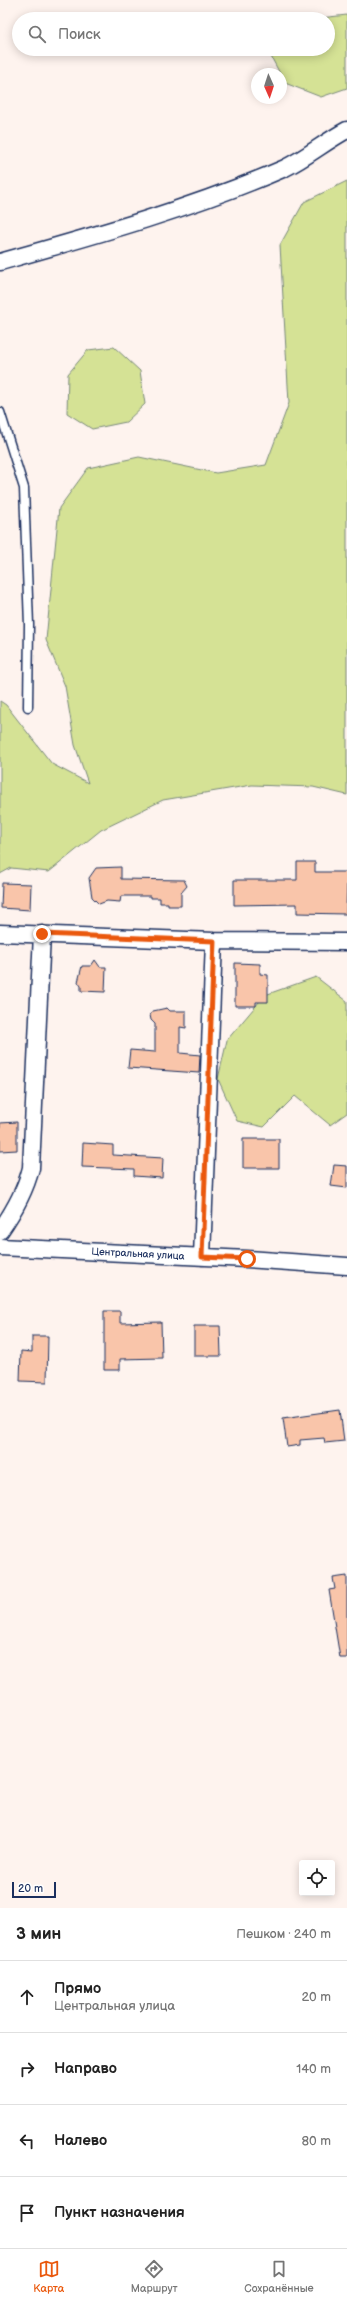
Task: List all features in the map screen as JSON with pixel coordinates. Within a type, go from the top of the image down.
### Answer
[{"type":"street","points":[[0,262],[92,236],[199,201],[286,167],[347,130]]},
{"type":"street","points":[[0,932],[214,941],[347,942]]},
{"type":"street","points":[[0,1231],[20,1201],[27,1187],[31,1168],[42,934]]},
{"type":"street","points":[[202,1257],[214,941]]},
{"type":"street","name":"Центральная улица","points":[[0,1247],[347,1266]]},
{"type":"lane","points":[[0,412],[24,488],[29,625],[28,707]]},
{"type":"green space","points":[[347,15],[347,88],[321,97],[287,84],[287,68],[277,68],[271,56],[335,56],[335,16]]},
{"type":"green space","points":[[347,181],[347,795],[313,787],[252,785],[163,800],[101,830],[49,872],[11,868],[0,874],[0,701],[6,705],[52,764],[88,783],[75,745],[65,686],[46,640],[59,508],[88,468],[139,457],[216,473],[266,465],[289,403],[280,245],[304,202]]},
{"type":"green space","points":[[114,347],[140,371],[145,404],[126,422],[92,429],[67,413],[68,374],[88,350]]},
{"type":"green space","points":[[316,977],[347,1001],[347,1113],[330,1125],[295,1096],[264,1127],[237,1121],[218,1079],[227,1040],[265,995]]},
{"type":"building","points":[[297,862],[315,862],[315,872],[347,872],[346,914],[297,913],[297,904],[234,905],[234,880],[297,880]]},
{"type":"building","points":[[121,867],[121,879],[184,880],[187,886],[181,893],[181,906],[168,906],[168,903],[160,903],[160,898],[151,898],[151,896],[121,896],[120,902],[107,901],[99,904],[92,897],[89,878],[96,868]]},
{"type":"building","points":[[2,883],[31,884],[30,910],[1,908]]},
{"type":"building","points":[[95,960],[100,967],[106,967],[105,992],[81,991],[81,986],[78,982],[82,966],[91,966]]},
{"type":"building","points":[[235,963],[260,964],[260,974],[268,975],[268,1002],[256,1002],[256,1006],[235,1006]]},
{"type":"building","points":[[167,1008],[170,1011],[186,1011],[186,1028],[180,1027],[180,1053],[200,1055],[199,1073],[128,1068],[130,1050],[155,1052],[155,1024],[151,1020],[150,1015],[153,1011]]},
{"type":"building","points":[[17,1122],[17,1150],[0,1151],[0,1123]]},
{"type":"building","points":[[243,1139],[279,1139],[279,1168],[243,1168]]},
{"type":"building","points":[[83,1143],[113,1145],[113,1155],[163,1158],[162,1178],[134,1176],[134,1169],[82,1167]]},
{"type":"building","points":[[334,1165],[347,1166],[347,1188],[331,1186]]},
{"type":"building","points":[[104,1311],[120,1311],[120,1323],[161,1322],[162,1358],[120,1359],[120,1370],[104,1370]]},
{"type":"building","points":[[194,1326],[220,1326],[221,1356],[194,1356]]},
{"type":"building","points":[[32,1336],[48,1336],[47,1382],[20,1381],[21,1351],[32,1352]]},
{"type":"building","points":[[340,1410],[344,1441],[325,1443],[324,1438],[300,1440],[300,1445],[287,1447],[283,1418]]},
{"type":"building","points":[[347,1576],[347,1658],[340,1658],[329,1590],[335,1589],[333,1578]]},
{"type":"route","points":[[42,934],[214,941],[202,1257],[247,1259]]}]
